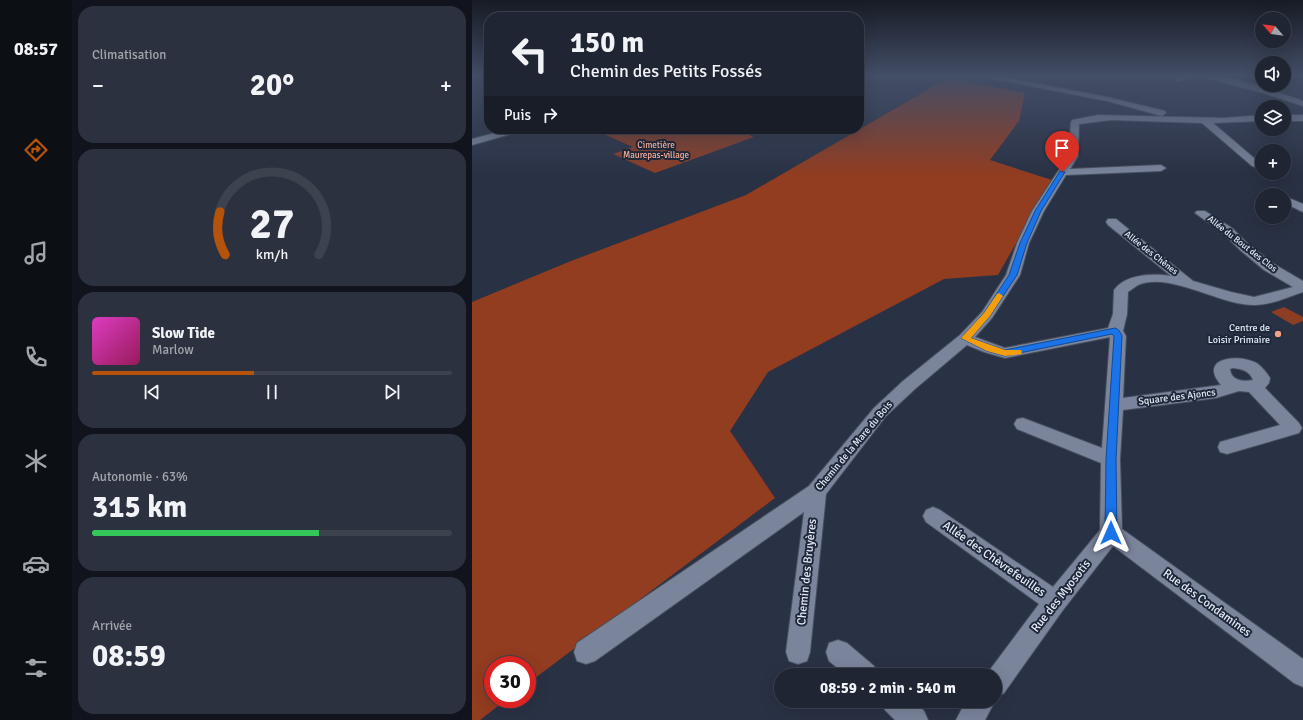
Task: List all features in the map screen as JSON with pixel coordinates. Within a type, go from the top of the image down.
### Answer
[{"type":"street","points":[[1140,110],[1177,119],[1205,121],[1255,118]]},
{"type":"street","points":[[1150,113],[1177,119]]},
{"type":"street","name":"Chemin de la Mare du Bois","points":[[586,652],[816,492],[880,412],[909,384],[965,338],[987,315],[1013,275],[1024,243],[1038,211],[1073,156],[1075,122],[1098,118],[1150,113]]},
{"type":"street","points":[[1291,118],[1303,118]]},
{"type":"street","points":[[1205,121],[1255,163]]},
{"type":"street","points":[[472,142],[501,134]]},
{"type":"street","points":[[1062,172],[1161,168]]},
{"type":"street","points":[[1291,203],[1303,209]]},
{"type":"street","name":"Allée du Bout des Clos","points":[[1201,213],[1228,231],[1244,247],[1269,267],[1303,288]]},
{"type":"street","name":"Allée des Chênes","points":[[1112,222],[1190,284]]},
{"type":"street","points":[[1111,533],[1111,459],[1118,336],[1115,331],[1120,314],[1122,290],[1127,285],[1155,277],[1190,284],[1226,297],[1255,301],[1303,288]]},
{"type":"street","points":[[965,338],[990,349],[1005,353],[1115,331]]},
{"type":"street","name":"Square des Ajoncs","points":[[1114,405],[1216,392],[1246,386],[1293,428],[1227,447]]},
{"type":"street","points":[[1023,424],[1111,459]]},
{"type":"street","name":"Chemin des Bruyères","points":[[798,652],[816,492]]},
{"type":"street","name":"Allée des Chèvrefeuilles","points":[[933,516],[1055,602]]},
{"type":"street","name":"Rue des Myosotis","points":[[1002,674],[1055,602],[1111,533]]},
{"type":"street","name":"Rue des Condamines","points":[[1111,533],[1303,674]]},
{"type":"street","points":[[838,652],[856,668]]},
{"type":"street","points":[[902,708],[916,720]]},
{"type":"street","points":[[969,720],[977,708]]},
{"type":"green space","name":"Cimetière Maurepas-village","points":[[603,134],[747,134],[754,137],[655,173],[613,154],[633,147]]},
{"type":"green space","points":[[1284,307],[1303,317],[1303,321],[1293,325],[1271,312]]},
{"type":"shaded area","points":[[893,110],[1021,110],[1019,121],[990,160],[1052,180],[998,275],[944,279],[768,372],[730,431],[775,498],[536,677],[536,656],[484,656],[484,708],[495,708],[480,720],[472,720],[472,302],[571,261],[746,195],[851,134],[864,134],[864,127]]},
{"type":"slow traffic","points":[[999,296],[987,315],[965,338],[990,349],[1005,353],[1017,352]]},
{"type":"place","name":"Centre de Loisir Primaire","points":[[1278,334]]},
{"type":"route","points":[[1062,172],[1038,211],[1024,243],[1013,275],[987,315],[965,338],[990,349],[1005,353],[1017,352],[1115,331],[1118,336],[1111,459],[1111,533]]}]
